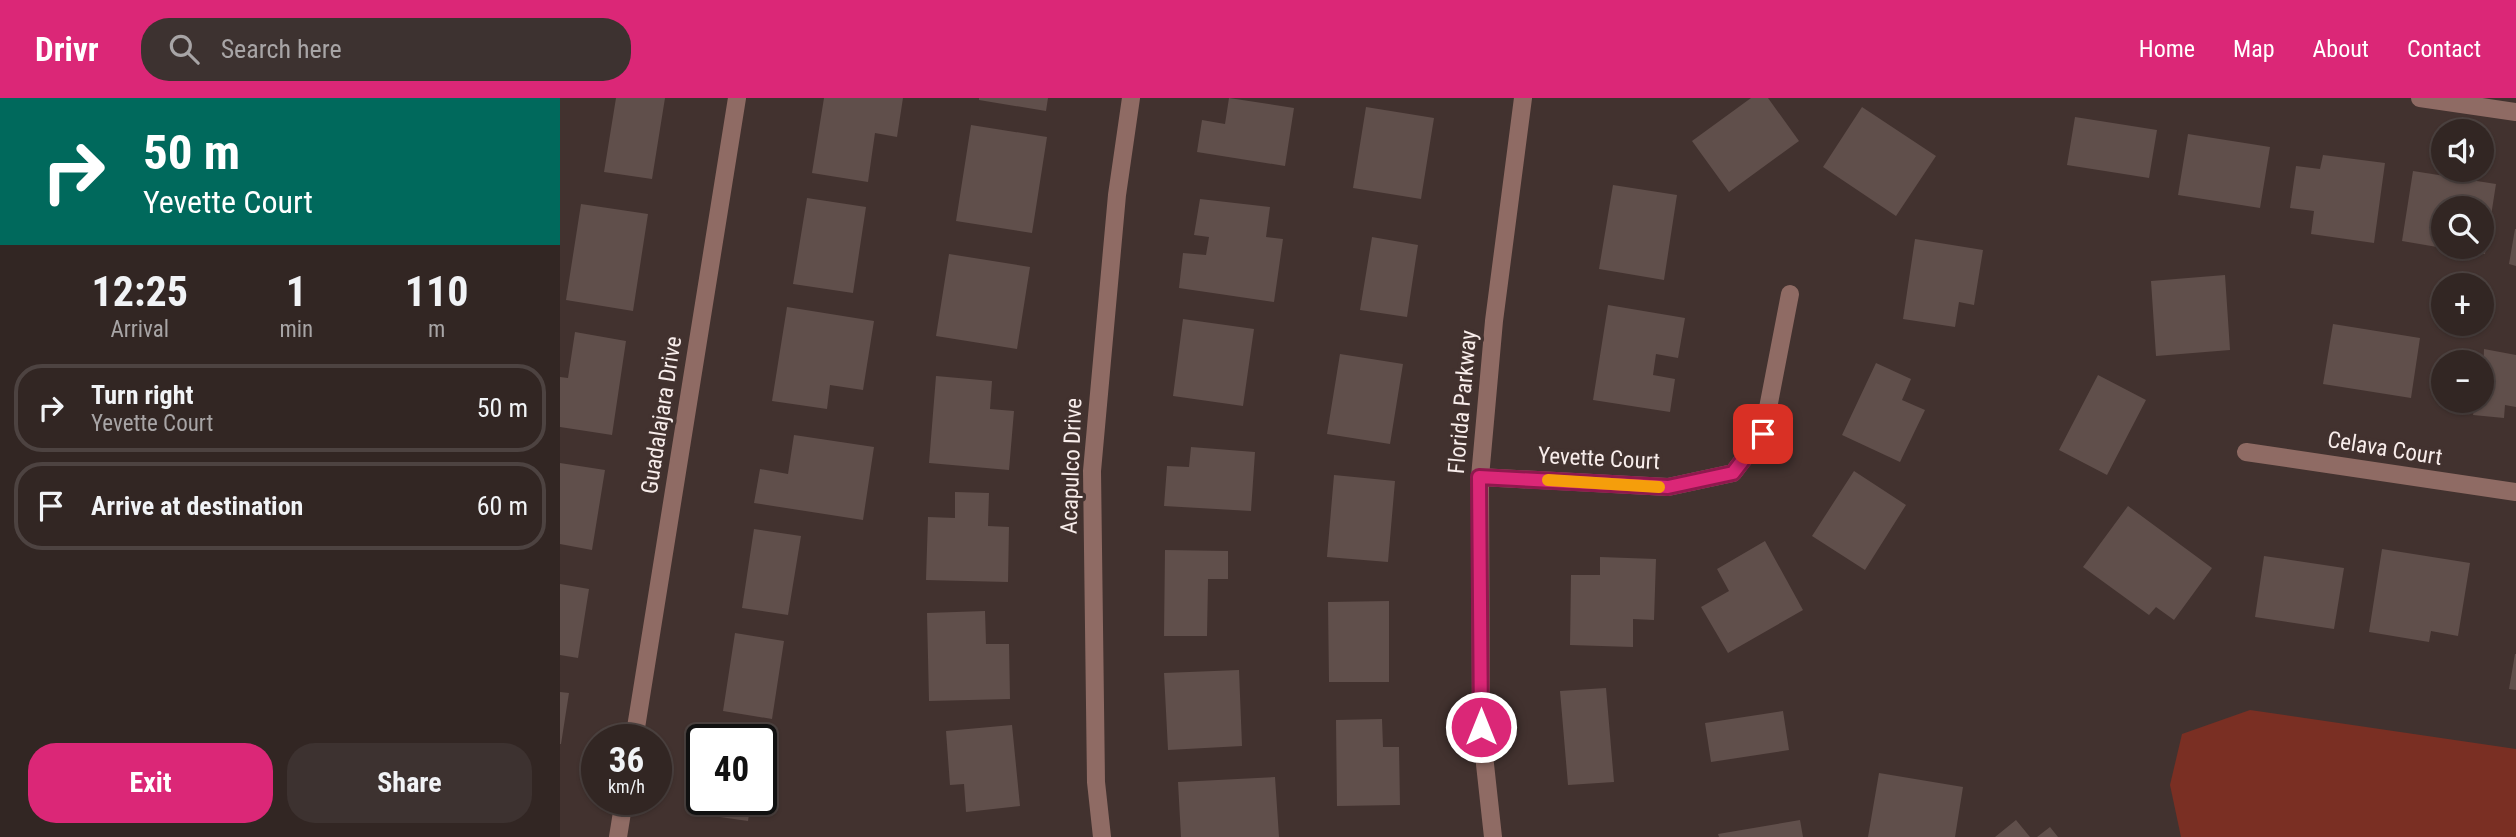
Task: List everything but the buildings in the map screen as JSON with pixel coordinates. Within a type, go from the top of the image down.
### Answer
[{"type":"street","name":"Guadalajara Drive","points":[[637,724],[737,98]]},
{"type":"street","name":"Acapulco Drive","points":[[1102,837],[1096,782],[1092,471],[1117,195],[1131,98]]},
{"type":"street","name":"Florida Parkway","points":[[1493,837],[1481,727],[1479,477],[1494,321],[1523,98]]},
{"type":"street","points":[[2420,98],[2516,113]]},
{"type":"street","name":"Yevette Court","points":[[1479,477],[1668,487],[1733,473],[1763,434],[1790,294]]},
{"type":"street","name":"Celava Court","points":[[2246,452],[2516,492]]},
{"type":"street","points":[[618,837],[622,815]]},
{"type":"shaded area","points":[[2250,710],[2516,749],[2516,837],[2181,837],[2170,785],[2182,734]]},
{"type":"slow traffic","points":[[1548,480],[1659,487]]},
{"type":"route","points":[[1481,727],[1479,477],[1668,487],[1733,473],[1763,434]]}]
